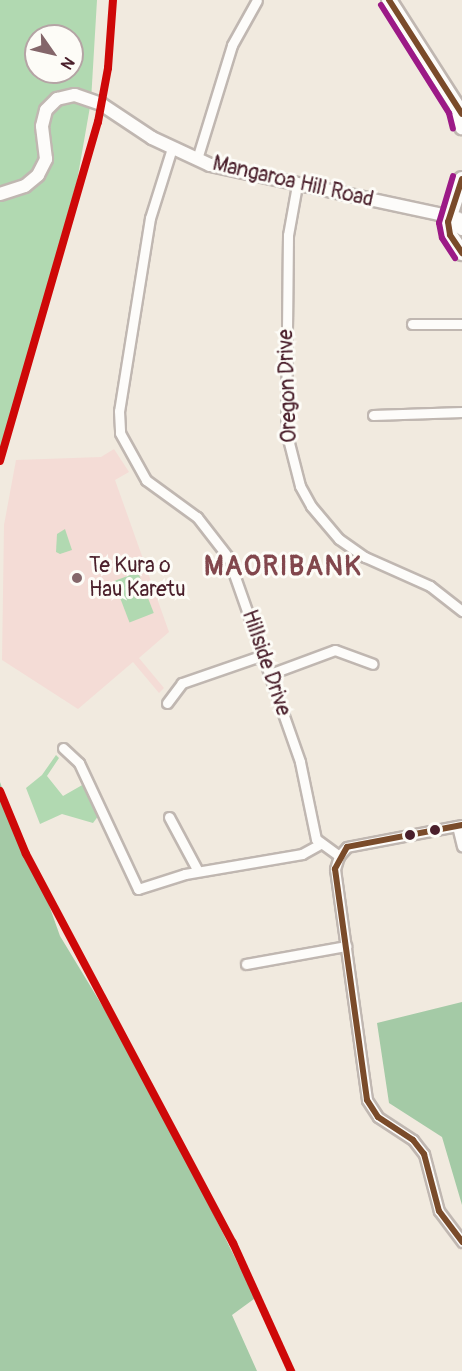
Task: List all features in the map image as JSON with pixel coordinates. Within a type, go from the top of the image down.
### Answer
[{"type":"main road","points":[[389,0],[460,112],[462,127]]},
{"type":"main road","points":[[458,224],[462,179]]},
{"type":"main road","points":[[462,204],[458,224],[450,235],[462,253]]},
{"type":"street","points":[[197,159],[232,45],[257,0]]},
{"type":"street","name":"Mangaroa Hill Road","points":[[0,194],[29,183],[41,170],[47,153],[44,114],[62,97],[75,95],[101,104],[172,148],[225,169],[458,224]]},
{"type":"street","name":"Hillside Drive","points":[[172,148],[150,218],[119,411],[120,433],[146,480],[196,517],[223,549],[300,762],[314,832],[320,844]]},
{"type":"street","name":"Oregon Drive","points":[[297,185],[288,235],[286,431],[300,486],[311,506],[339,538],[365,557],[430,586],[462,611]]},
{"type":"street","points":[[412,324],[462,324]]},
{"type":"street","points":[[373,415],[462,412]]},
{"type":"street","points":[[270,674],[335,650],[373,664]]},
{"type":"street","points":[[167,703],[182,682],[262,655]]},
{"type":"street","points":[[63,748],[79,763],[138,890],[198,871],[302,854],[320,844],[339,856]]},
{"type":"street","points":[[169,817],[198,871]]},
{"type":"street","points":[[462,846],[459,825],[351,845],[339,856],[335,869],[369,1106],[424,1154],[440,1211],[462,1242]]},
{"type":"street","points":[[246,964],[346,946]]},
{"type":"shaded area","name":"Te Kura o Hau Karetu","points":[[114,449],[129,472],[115,480],[169,632],[139,658],[164,688],[159,693],[133,662],[78,709],[2,660],[4,525],[16,460],[101,457]]},
{"type":"green space","points":[[0,0],[97,0],[91,101],[77,181],[0,452]]},
{"type":"green space","points":[[65,529],[72,550],[60,554],[56,552],[57,534]]},
{"type":"green space","points":[[138,572],[154,613],[129,622],[114,581]]},
{"type":"green space","points":[[56,755],[59,758],[47,776],[63,796],[84,784],[99,815],[93,823],[62,814],[40,824],[26,788],[42,775]]},
{"type":"green space","points":[[0,782],[28,862],[34,863],[60,936],[120,1035],[127,1038],[239,1266],[258,1296],[232,1315],[257,1371],[0,1371]]},
{"type":"green space","points":[[462,1002],[462,1205],[442,1137],[389,1103],[377,1023]]},
{"type":"transit line","points":[[0,461],[98,122],[108,68],[113,0]]},
{"type":"transit line","points":[[389,0],[462,114]]},
{"type":"transit line","points":[[381,5],[449,113],[453,129]]},
{"type":"transit line","points":[[453,176],[439,223],[442,238],[455,258]]},
{"type":"transit line","points":[[462,179],[448,222],[450,235],[462,253]]},
{"type":"transit line","points":[[0,791],[26,854],[233,1243],[291,1371]]},
{"type":"transit line","points":[[462,825],[347,847],[335,869],[367,1100],[378,1117],[413,1140],[424,1154],[439,1211],[462,1242]]},
{"type":"place","name":"Te Kura o Hau Karetu","points":[[77,578]]},
{"type":"district","name":"MAORIBANK","points":[[283,567]]}]
